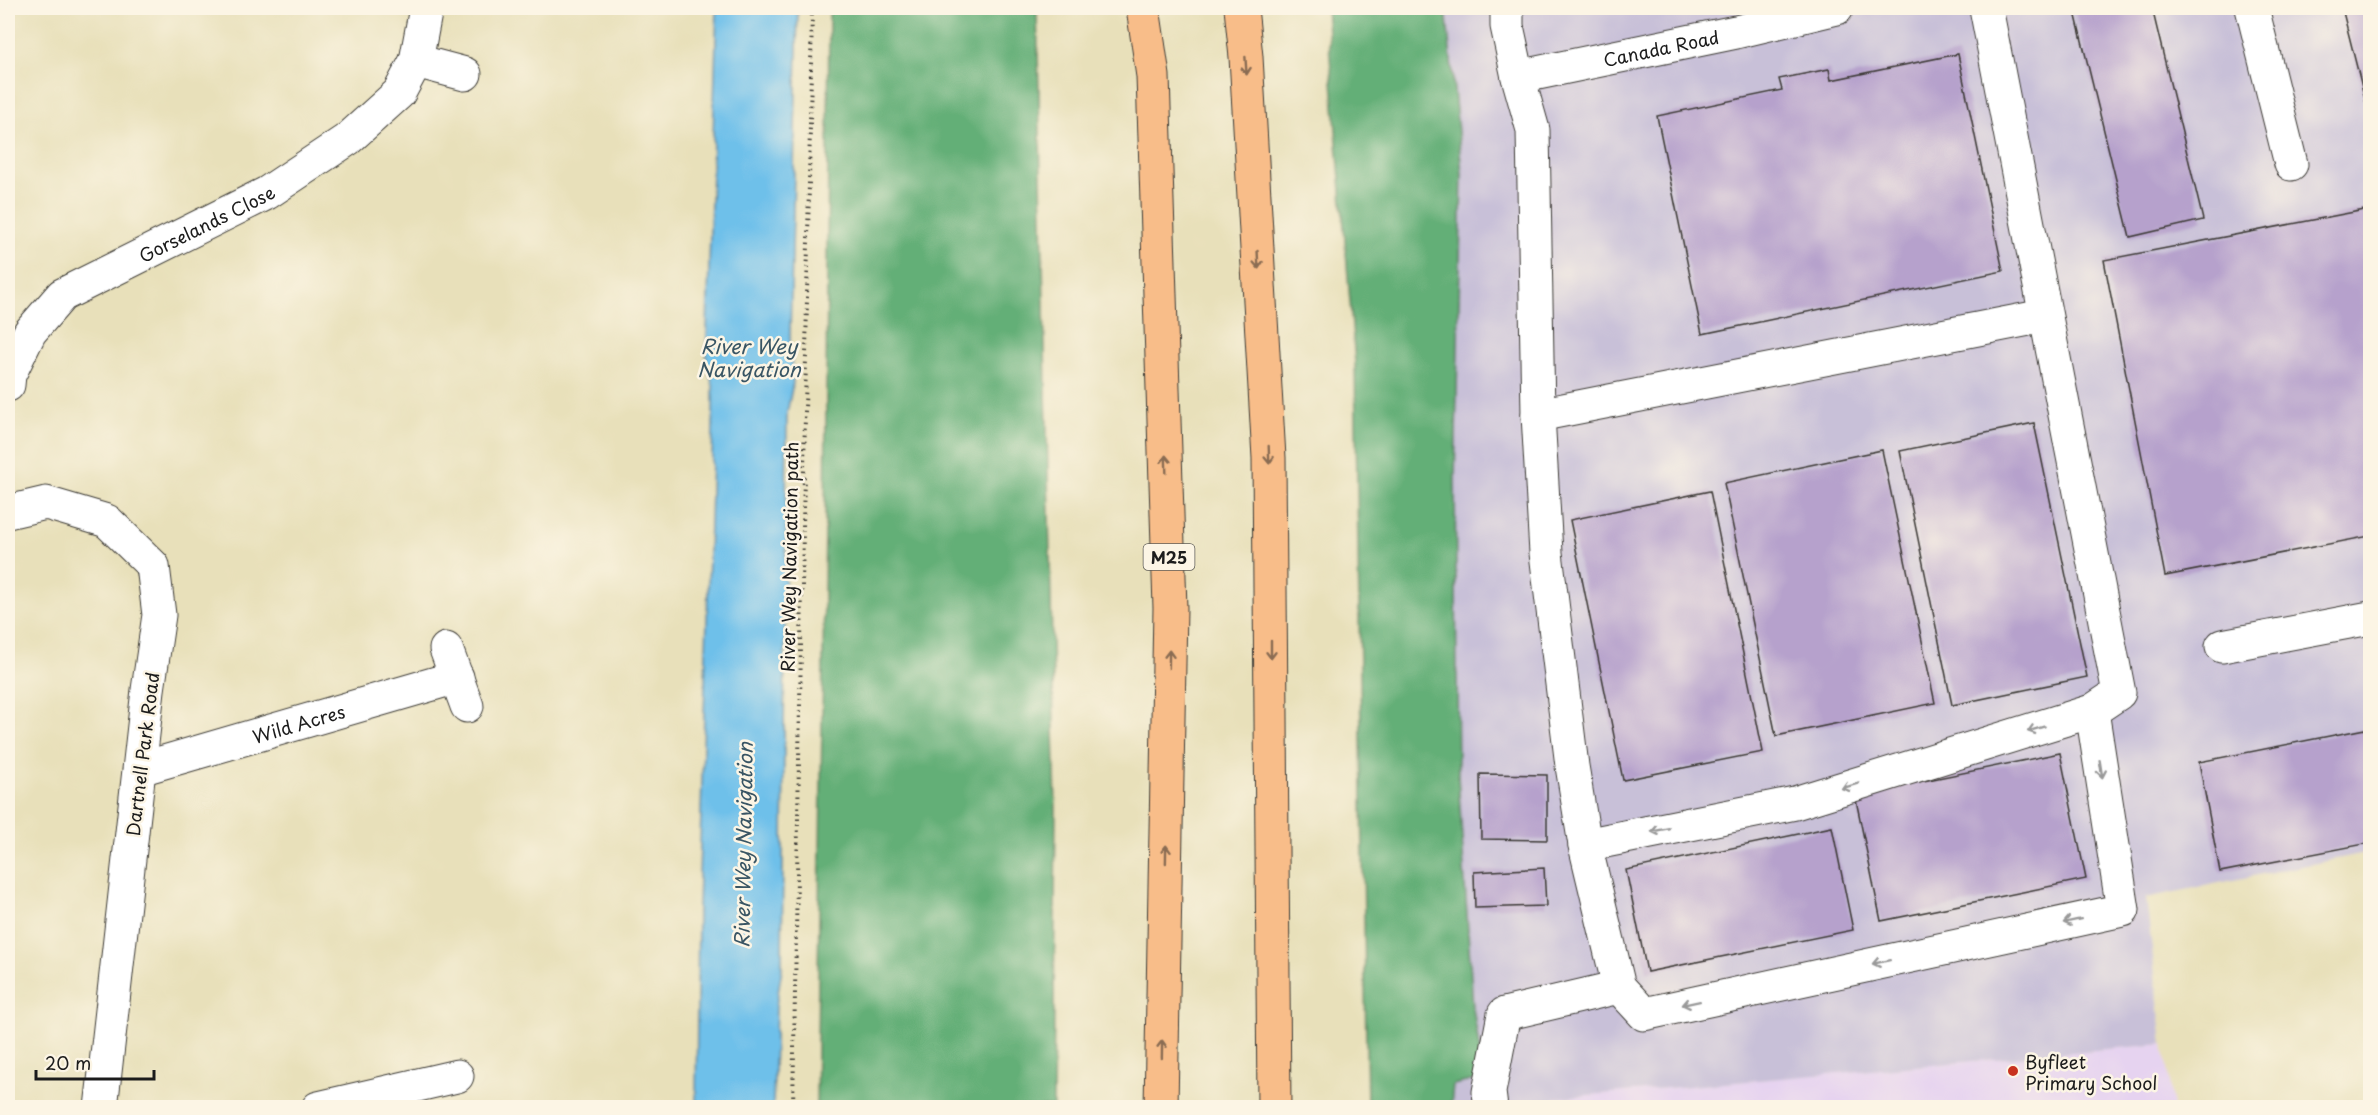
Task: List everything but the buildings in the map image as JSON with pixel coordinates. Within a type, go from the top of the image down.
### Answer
[{"type":"highway","name":"M25","points":[[1143,8],[1153,76],[1170,608],[1161,1107]]},
{"type":"highway","points":[[1240,8],[1246,57],[1269,458],[1274,1107]]},
{"type":"street","name":"Gorselands Close","points":[[8,386],[9,375],[30,332],[62,295],[276,187],[348,139],[399,93],[416,61],[426,8]]},
{"type":"street","points":[[1507,8],[1507,26],[1533,130],[1538,415],[1546,553],[1572,766],[1585,845],[1619,987],[1644,1014],[2123,909],[2092,711]]},
{"type":"street","name":"Canada Road","points":[[1518,77],[1733,20],[1837,8]]},
{"type":"street","points":[[1585,845],[1795,803],[2092,711],[2119,693],[1986,8]]},
{"type":"street","points":[[2252,8],[2291,164]]},
{"type":"street","points":[[416,61],[465,74]]},
{"type":"street","points":[[1538,415],[2044,316]]},
{"type":"street","name":"Dartnell Park Road","points":[[8,511],[45,503],[107,521],[153,566],[159,615],[101,1107]]},
{"type":"street","points":[[8,504],[8,511]]},
{"type":"street","points":[[2222,646],[2370,618]]},
{"type":"street","name":"Wild Acres","points":[[140,769],[456,677]]},
{"type":"street","points":[[1491,1107],[1490,1092],[1504,1014],[1619,987]]},
{"type":"street","points":[[318,1107],[457,1076]]},
{"type":"path","name":"River Wey Navigation path","points":[[793,1107],[812,8]]},
{"type":"shaded area","points":[[1446,8],[2370,8],[2370,852],[2146,898],[2163,1044],[1554,1098],[1553,1107],[1451,1107],[1453,1085],[1484,1078],[1473,1008],[1458,776],[1455,480],[1462,173]]},
{"type":"shaded area","name":"Byfleet Primary School","points":[[2163,1044],[2173,1107],[1553,1108],[1553,1098]]},
{"type":"green space","points":[[829,8],[1037,8],[1056,809],[1053,1107],[816,1107],[825,526]]},
{"type":"green space","points":[[1326,8],[1446,8],[1462,173],[1455,480],[1458,776],[1473,1008],[1484,1078],[1453,1085],[1451,1107],[1367,1107],[1355,363]]},
{"type":"water","name":"River Wey Navigation","points":[[717,8],[798,8],[790,336],[793,383],[787,413],[782,968],[776,1006],[773,1107],[696,1107],[698,909],[713,426],[713,385],[706,362]]},
{"type":"place","name":"Byfleet Primary School","points":[[2013,1071]]}]
